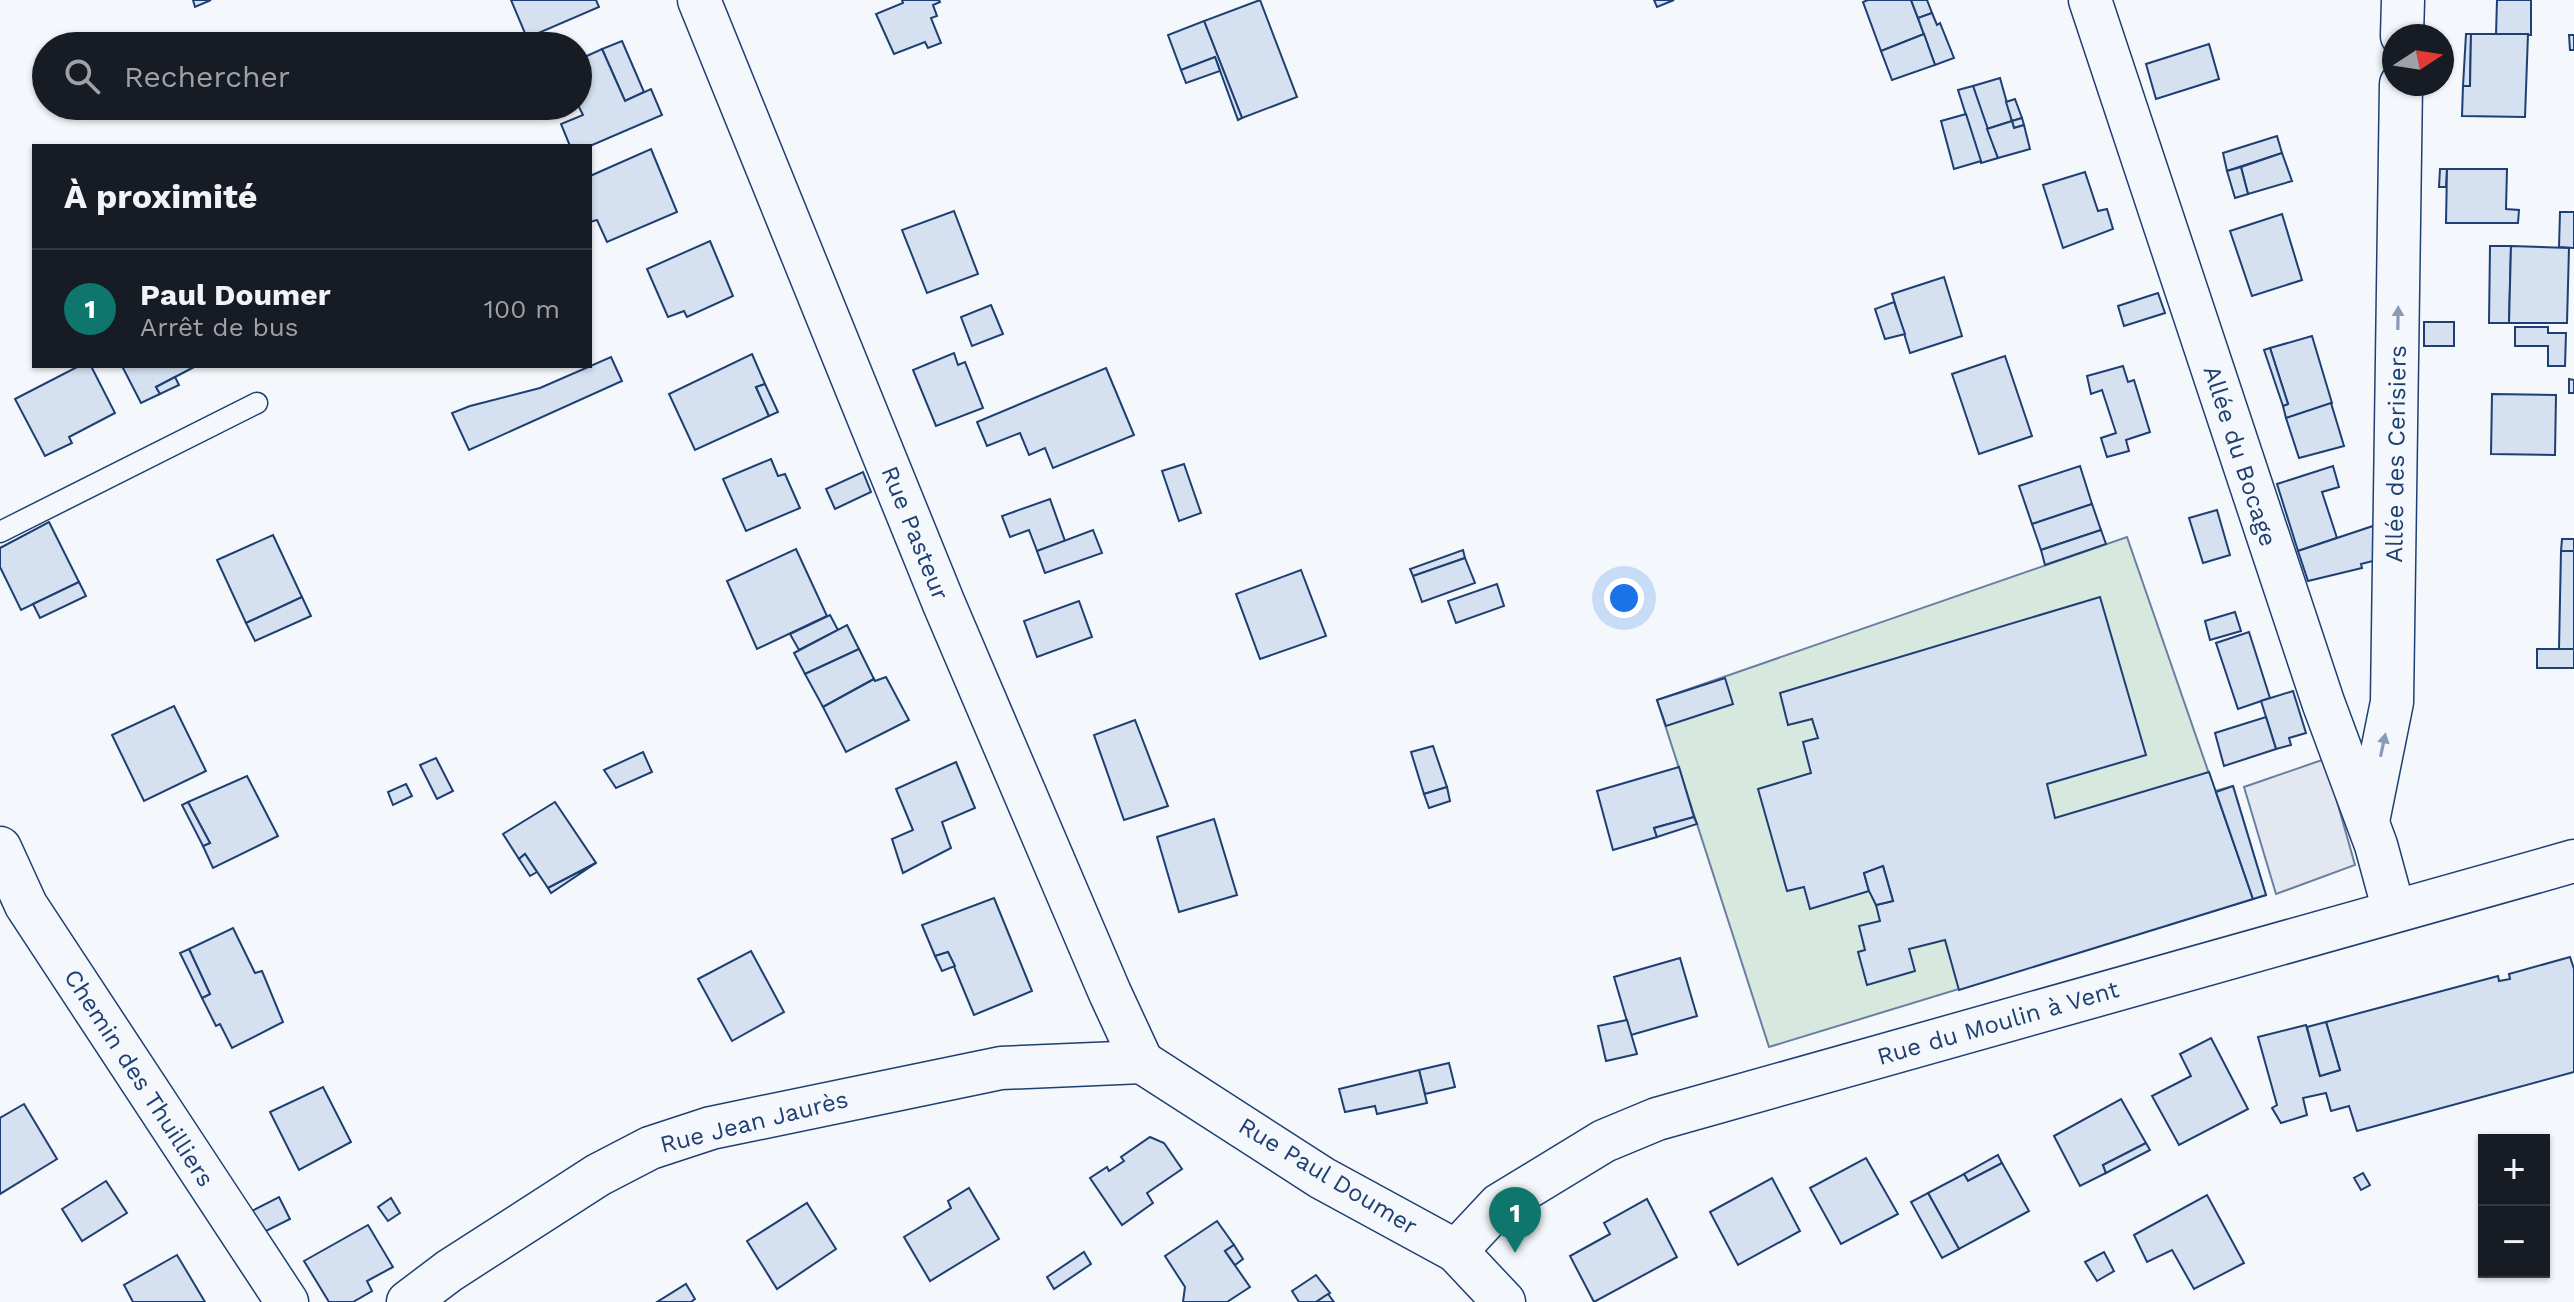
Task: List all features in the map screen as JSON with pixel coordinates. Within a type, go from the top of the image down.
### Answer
[{"type":"street","name":"Rue Pasteur","points":[[699,0],[944,604],[1142,1062]]},
{"type":"street","name":"Allée du Bocage","points":[[2090,0],[2323,702],[2368,821],[2394,911]]},
{"type":"street","points":[[2402,24],[2403,0]]},
{"type":"street","name":"Allée des Cerisiers","points":[[2368,821],[2392,702],[2401,96]]},
{"type":"street","name":"Chemin des Thuilliers","points":[[0,848],[26,905],[287,1302]]},
{"type":"street","name":"Rue du Moulin à Vent","points":[[1456,1251],[1499,1205],[1604,1141],[1657,1119],[2574,861]]},
{"type":"street","name":"Rue Paul Doumer","points":[[1142,1062],[1322,1178],[1456,1251],[1504,1302]]},
{"type":"street","name":"Rue Jean Jaurès","points":[[408,1302],[449,1271],[598,1175],[650,1148],[699,1132],[846,1098],[1001,1068],[1142,1062]]},
{"type":"lane","points":[[0,532],[257,403]]},
{"type":"shaded area","points":[[2127,537],[2215,791],[2233,786],[2266,895],[1769,1047],[1657,700]]},
{"type":"shaded area","points":[[2325,759],[2355,865],[2276,894],[2244,787]]},
{"type":"building","points":[[193,0],[211,0],[195,7]]},
{"type":"building","points":[[511,0],[596,0],[599,7],[541,32],[524,32]]},
{"type":"building","points":[[902,0],[939,0],[933,5],[937,16],[931,18],[941,43],[928,48],[925,42],[894,54],[876,14],[903,3]]},
{"type":"building","points":[[1260,0],[1297,97],[1242,118],[1204,21]]},
{"type":"building","points":[[1654,0],[1674,0],[1657,7]]},
{"type":"building","points":[[1911,0],[1924,34],[1881,51],[1863,2]]},
{"type":"building","points":[[1911,0],[1927,0],[1932,13],[1918,18]]},
{"type":"building","points":[[2497,0],[2531,0],[2531,35],[2496,35]]},
{"type":"building","points":[[1932,13],[1937,25],[1940,23],[1954,58],[1935,65],[1918,18]]},
{"type":"building","points":[[1204,21],[1242,118],[1238,120],[1215,57],[1181,70],[1168,35]]},
{"type":"building","points":[[1924,34],[1935,65],[1892,80],[1881,51]]},
{"type":"building","points":[[2466,34],[2471,34],[2470,86],[2463,86]]},
{"type":"building","points":[[2471,34],[2528,34],[2525,117],[2462,116],[2463,86],[2470,86]]},
{"type":"building","points":[[2569,35],[2574,35],[2574,50],[2570,50]]},
{"type":"building","points":[[622,41],[644,92],[625,101],[602,49]]},
{"type":"building","points":[[2209,44],[2219,79],[2156,99],[2146,64]]},
{"type":"building","points":[[602,49],[625,101],[651,89],[662,115],[592,145],[569,144],[561,124],[571,120],[592,120],[592,54]]},
{"type":"building","points":[[1215,57],[1220,71],[1186,83],[1181,70]]},
{"type":"building","points":[[2000,78],[2012,121],[1987,129],[1973,86]]},
{"type":"building","points":[[1973,86],[1998,158],[1981,163],[1958,90]]},
{"type":"building","points":[[2015,99],[2022,118],[2012,121],[2006,102]]},
{"type":"building","points":[[1966,114],[1981,161],[1954,169],[1941,121]]},
{"type":"building","points":[[2022,118],[2024,125],[2014,128],[2012,121]]},
{"type":"building","points":[[2012,121],[2014,128],[2024,125],[2030,149],[1998,158],[1987,129]]},
{"type":"building","points":[[2277,136],[2282,153],[2227,171],[2223,153]]},
{"type":"building","points":[[651,149],[677,212],[607,242],[597,220],[592,221],[592,175]]},
{"type":"building","points":[[2282,153],[2292,181],[2248,194],[2241,167]]},
{"type":"building","points":[[2241,167],[2248,194],[2235,198],[2227,171]]},
{"type":"building","points":[[2440,169],[2447,169],[2446,187],[2439,187]]},
{"type":"building","points":[[2447,169],[2507,169],[2506,209],[2519,210],[2518,223],[2446,223]]},
{"type":"building","points":[[2085,172],[2098,211],[2107,209],[2113,229],[2063,248],[2043,185]]},
{"type":"building","points":[[954,211],[978,274],[927,293],[902,230]]},
{"type":"building","points":[[2560,212],[2574,212],[2574,248],[2559,247]]},
{"type":"building","points":[[2282,214],[2302,280],[2252,296],[2230,231]]},
{"type":"building","points":[[710,241],[733,296],[687,317],[684,311],[668,317],[647,269]]},
{"type":"building","points":[[2490,246],[2511,246],[2509,323],[2489,323]]},
{"type":"building","points":[[2511,246],[2569,248],[2567,323],[2509,323]]},
{"type":"building","points":[[1944,277],[1962,336],[1910,353],[1892,294]]},
{"type":"building","points":[[2158,293],[2165,313],[2124,326],[2118,306]]},
{"type":"building","points":[[1894,302],[1905,334],[1885,339],[1875,309]]},
{"type":"building","points":[[991,305],[1003,334],[972,346],[961,317]]},
{"type":"building","points":[[2424,322],[2454,322],[2454,346],[2424,346]]},
{"type":"building","points":[[2515,327],[2548,327],[2548,333],[2566,333],[2565,366],[2548,366],[2548,346],[2515,346]]},
{"type":"building","points":[[2312,336],[2332,403],[2286,418],[2283,406],[2288,404],[2270,348]]},
{"type":"building","points":[[2270,348],[2288,404],[2283,406],[2264,350]]},
{"type":"building","points":[[954,353],[958,365],[965,362],[983,408],[936,426],[913,370]]},
{"type":"building","points":[[752,354],[765,384],[756,387],[769,416],[695,450],[669,394]]},
{"type":"building","points":[[2005,356],[2032,436],[1979,454],[1952,374]]},
{"type":"building","points":[[611,357],[622,381],[469,450],[452,413],[540,388],[592,368]]},
{"type":"building","points":[[2123,366],[2128,382],[2134,380],[2150,432],[2126,440],[2129,451],[2107,457],[2101,438],[2116,433],[2102,390],[2091,394],[2087,376]]},
{"type":"building","points":[[75,368],[92,368],[115,413],[69,437],[72,443],[45,456],[15,399]]},
{"type":"building","points":[[123,368],[192,368],[156,387],[160,394],[141,403]]},
{"type":"building","points":[[1106,368],[1134,435],[1053,468],[1045,448],[1029,455],[1020,433],[987,446],[977,422]]},
{"type":"building","points":[[175,377],[179,385],[160,394],[156,387]]},
{"type":"building","points":[[2569,379],[2574,380],[2574,393],[2569,393]]},
{"type":"building","points":[[765,384],[778,412],[769,416],[756,387]]},
{"type":"building","points":[[2492,394],[2556,395],[2555,455],[2491,454]]},
{"type":"building","points":[[2331,403],[2344,446],[2299,458],[2286,418]]},
{"type":"building","points":[[771,459],[778,476],[785,474],[800,508],[746,531],[723,479]]},
{"type":"building","points":[[1184,464],[1201,513],[1179,521],[1162,471]]},
{"type":"building","points":[[2080,466],[2092,504],[2032,524],[2019,486]]},
{"type":"building","points":[[2333,466],[2339,487],[2322,492],[2337,538],[2298,551],[2277,484]]},
{"type":"building","points":[[863,472],[871,492],[835,509],[826,489]]},
{"type":"building","points":[[1050,499],[1065,541],[1037,551],[1029,530],[1010,537],[1002,516]]},
{"type":"building","points":[[2092,504],[2101,530],[2041,550],[2032,524]]},
{"type":"building","points":[[2217,510],[2230,555],[2203,563],[2189,518]]},
{"type":"building","points":[[49,522],[79,582],[21,610],[0,567],[0,548]]},
{"type":"building","points":[[2373,526],[2373,561],[2361,564],[2362,568],[2308,581],[2298,551]]},
{"type":"building","points":[[1093,530],[1102,553],[1045,573],[1037,551]]},
{"type":"building","points":[[2101,530],[2106,544],[2045,565],[2041,550]]},
{"type":"building","points":[[273,535],[302,597],[246,623],[217,560]]},
{"type":"building","points":[[2562,539],[2574,539],[2574,551],[2561,551]]},
{"type":"building","points":[[796,549],[827,616],[757,649],[727,581]]},
{"type":"building","points":[[1463,550],[1465,558],[1413,576],[1410,569]]},
{"type":"building","points":[[2561,551],[2574,551],[2574,649],[2559,649]]},
{"type":"building","points":[[1465,558],[1475,583],[1422,602],[1413,576]]},
{"type":"building","points":[[1301,570],[1326,636],[1260,659],[1236,594]]},
{"type":"building","points":[[79,582],[86,596],[40,618],[33,604]]},
{"type":"building","points":[[1497,584],[1504,606],[1456,623],[1448,601]]},
{"type":"building","points":[[302,597],[311,616],[255,641],[246,623]]},
{"type":"building","points":[[2100,597],[2146,755],[2047,784],[2055,818],[2209,772],[2253,899],[1959,990],[1945,940],[1909,949],[1915,971],[1867,985],[1858,952],[1865,950],[1859,926],[1880,921],[1876,905],[1893,901],[1883,866],[1864,873],[1869,891],[1810,909],[1804,887],[1787,891],[1758,789],[1811,773],[1803,742],[1818,738],[1812,719],[1788,725],[1780,693]]},
{"type":"building","points":[[1079,601],[1092,637],[1037,657],[1024,621]]},
{"type":"building","points":[[2235,612],[2241,631],[2210,640],[2205,621]]},
{"type":"building","points":[[830,615],[838,630],[799,650],[790,634]]},
{"type":"building","points":[[847,625],[859,649],[805,674],[794,653]]},
{"type":"building","points":[[2249,632],[2270,698],[2238,709],[2216,643]]},
{"type":"building","points":[[859,649],[874,679],[823,707],[805,674]]},
{"type":"building","points":[[2537,649],[2574,649],[2574,668],[2537,668]]},
{"type":"building","points":[[886,677],[909,720],[846,752],[823,707],[874,679]]},
{"type":"building","points":[[1725,678],[1733,704],[1666,726],[1657,700]]},
{"type":"building","points":[[2293,691],[2306,733],[2289,738],[2291,745],[2276,749],[2261,701]]},
{"type":"building","points":[[174,706],[206,771],[144,801],[112,735]]},
{"type":"building","points":[[2266,717],[2276,749],[2224,766],[2215,733]]},
{"type":"building","points":[[1135,720],[1168,806],[1124,820],[1094,735]]},
{"type":"building","points":[[1433,746],[1447,787],[1424,794],[1411,752]]},
{"type":"building","points":[[643,752],[652,772],[616,788],[604,770]]},
{"type":"building","points":[[436,758],[453,791],[437,799],[420,765]]},
{"type":"building","points":[[956,762],[975,808],[942,822],[951,848],[903,873],[892,839],[913,830],[896,789]]},
{"type":"building","points":[[1679,767],[1694,817],[1654,828],[1657,837],[1613,850],[1597,791]]},
{"type":"building","points":[[247,776],[278,836],[213,868],[203,846],[210,843],[188,802]]},
{"type":"building","points":[[406,784],[412,796],[393,805],[388,792]]},
{"type":"building","points":[[2233,786],[2266,895],[2253,899],[2216,792]]},
{"type":"building","points":[[1447,787],[1450,801],[1429,808],[1424,794]]},
{"type":"building","points":[[188,802],[210,843],[203,846],[182,805]]},
{"type":"building","points":[[555,802],[596,863],[548,888],[525,854],[519,859],[503,834]]},
{"type":"building","points":[[1694,817],[1697,824],[1657,837],[1654,828]]},
{"type":"building","points":[[1214,819],[1237,895],[1179,912],[1157,837]]},
{"type":"building","points":[[525,854],[537,872],[530,876],[519,859]]},
{"type":"building","points":[[596,863],[551,893],[548,888]]},
{"type":"building","points":[[1883,866],[1893,901],[1876,905],[1864,873]]},
{"type":"building","points":[[994,898],[1032,991],[974,1015],[948,952],[935,956],[922,925]]},
{"type":"building","points":[[233,928],[255,973],[262,971],[283,1022],[232,1048],[220,1024],[216,1026],[202,998],[210,994],[189,949]]},
{"type":"building","points":[[189,949],[210,994],[202,998],[180,953]]},
{"type":"building","points":[[751,951],[784,1012],[732,1041],[698,979]]},
{"type":"building","points":[[948,952],[955,966],[942,971],[935,956]]},
{"type":"building","points":[[2570,957],[2574,969],[2574,1072],[2357,1131],[2349,1106],[2331,1111],[2326,1093],[2303,1098],[2307,1115],[2281,1123],[2272,1108],[2277,1105],[2258,1037],[2306,1025],[2320,1076],[2340,1070],[2326,1022],[2498,976],[2499,981],[2510,979],[2509,974]]},
{"type":"building","points":[[1680,958],[1697,1016],[1631,1035],[1614,977]]},
{"type":"building","points":[[1627,1020],[1637,1054],[1606,1061],[1598,1026]]},
{"type":"building","points":[[2326,1022],[2340,1070],[2320,1076],[2307,1027]]},
{"type":"building","points":[[2211,1038],[2248,1109],[2179,1145],[2152,1096],[2191,1076],[2180,1054]]},
{"type":"building","points":[[1449,1063],[1455,1087],[1425,1094],[1419,1070]]},
{"type":"building","points":[[1419,1070],[1427,1103],[1377,1114],[1375,1106],[1345,1112],[1339,1089]]},
{"type":"building","points":[[323,1087],[351,1142],[299,1170],[270,1112]]},
{"type":"building","points":[[2121,1099],[2146,1143],[2103,1165],[2106,1173],[2080,1186],[2054,1136]]},
{"type":"building","points":[[24,1104],[57,1159],[0,1194],[0,1118]]},
{"type":"building","points":[[1150,1137],[1164,1143],[1182,1169],[1147,1193],[1153,1203],[1122,1225],[1090,1178],[1124,1161],[1121,1157]]},
{"type":"building","points":[[2146,1143],[2150,1150],[2106,1173],[2103,1165]]},
{"type":"building","points":[[1998,1155],[2002,1163],[1968,1181],[1964,1174]]},
{"type":"building","points":[[1866,1158],[1898,1214],[1841,1244],[1810,1188]]},
{"type":"building","points":[[2002,1163],[2029,1211],[1959,1249],[1928,1193],[1964,1174],[1968,1181]]},
{"type":"building","points":[[2363,1173],[2370,1185],[2361,1190],[2354,1178]]},
{"type":"building","points":[[1772,1178],[1800,1231],[1738,1265],[1710,1212]]},
{"type":"building","points":[[106,1181],[127,1213],[82,1241],[62,1209]]},
{"type":"building","points":[[969,1188],[999,1239],[930,1281],[904,1237],[951,1208],[948,1201]]},
{"type":"building","points":[[1928,1193],[1959,1249],[1942,1258],[1911,1202]]},
{"type":"building","points":[[2207,1195],[2244,1263],[2194,1289],[2172,1250],[2147,1262],[2134,1235]]},
{"type":"building","points":[[279,1197],[290,1219],[262,1233],[250,1212]]},
{"type":"building","points":[[391,1198],[400,1213],[388,1221],[378,1207]]},
{"type":"building","points":[[1647,1199],[1677,1257],[1594,1302],[1570,1256],[1610,1234],[1604,1223]]},
{"type":"building","points":[[807,1203],[836,1249],[777,1289],[747,1241]]},
{"type":"building","points":[[1217,1221],[1234,1245],[1225,1251],[1250,1287],[1227,1302],[1183,1302],[1185,1287],[1165,1256]]},
{"type":"building","points":[[368,1225],[393,1267],[367,1281],[372,1291],[353,1302],[329,1302],[304,1261]]},
{"type":"building","points":[[1234,1245],[1243,1259],[1235,1265],[1225,1251]]},
{"type":"building","points":[[1084,1252],[1091,1264],[1054,1289],[1047,1277]]},
{"type":"building","points":[[2104,1252],[2114,1271],[2097,1281],[2085,1262]]},
{"type":"building","points":[[177,1255],[205,1302],[133,1302],[124,1285]]},
{"type":"building","points":[[1316,1275],[1330,1293],[1316,1302],[1299,1302],[1292,1291]]},
{"type":"building","points":[[686,1284],[695,1299],[691,1302],[657,1302]]},
{"type":"building","points":[[1328,1294],[1334,1302],[1316,1302]]},
{"type":"place","name":"Paul Doumer","points":[[1515,1253]]}]
